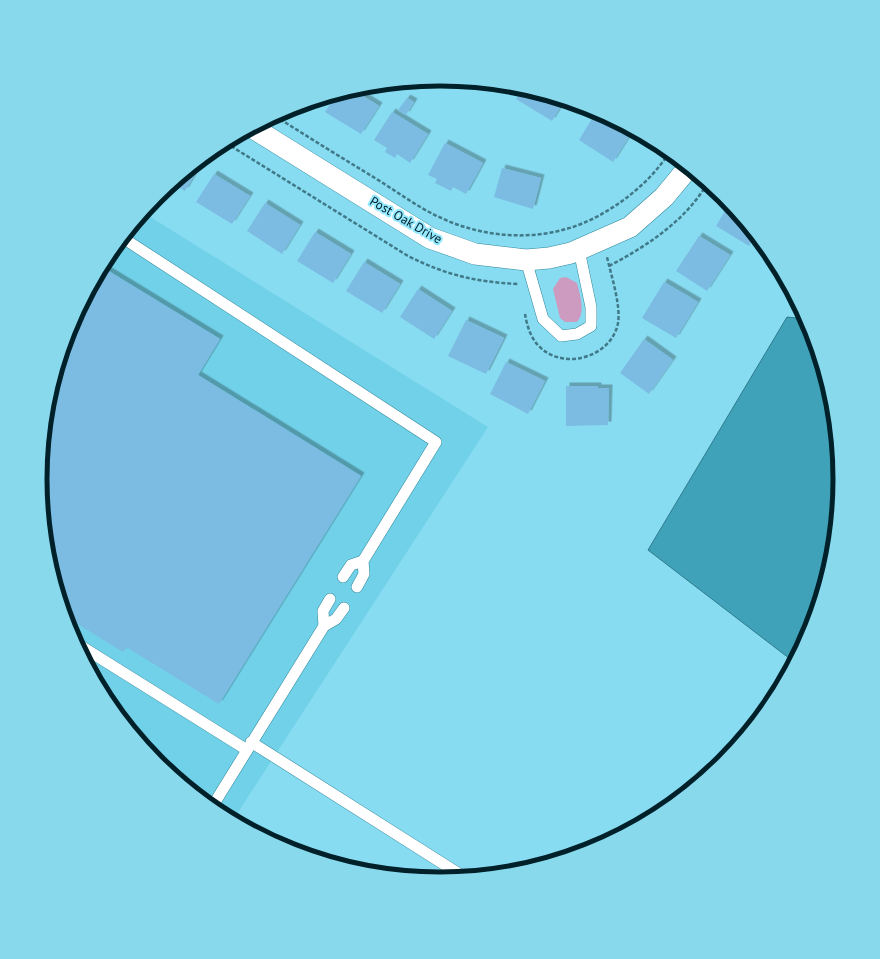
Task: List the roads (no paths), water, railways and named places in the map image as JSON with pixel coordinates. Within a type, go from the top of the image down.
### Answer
[{"type":"street","name":"Post Oak Drive","points":[[258,131],[430,238],[475,254],[526,260],[549,258],[580,250],[630,227],[664,197],[684,172]]},
{"type":"lane","points":[[128,240],[436,442],[363,561],[364,574],[357,586]]},
{"type":"lane","points":[[526,260],[543,319],[561,336],[577,334],[591,326],[591,307],[580,250]]},
{"type":"lane","points":[[343,577],[352,564],[363,561]]},
{"type":"lane","points":[[324,626],[323,612],[330,599]]},
{"type":"lane","points":[[215,801],[324,626],[336,619],[344,608]]},
{"type":"lane","points":[[86,649],[456,872]]}]
